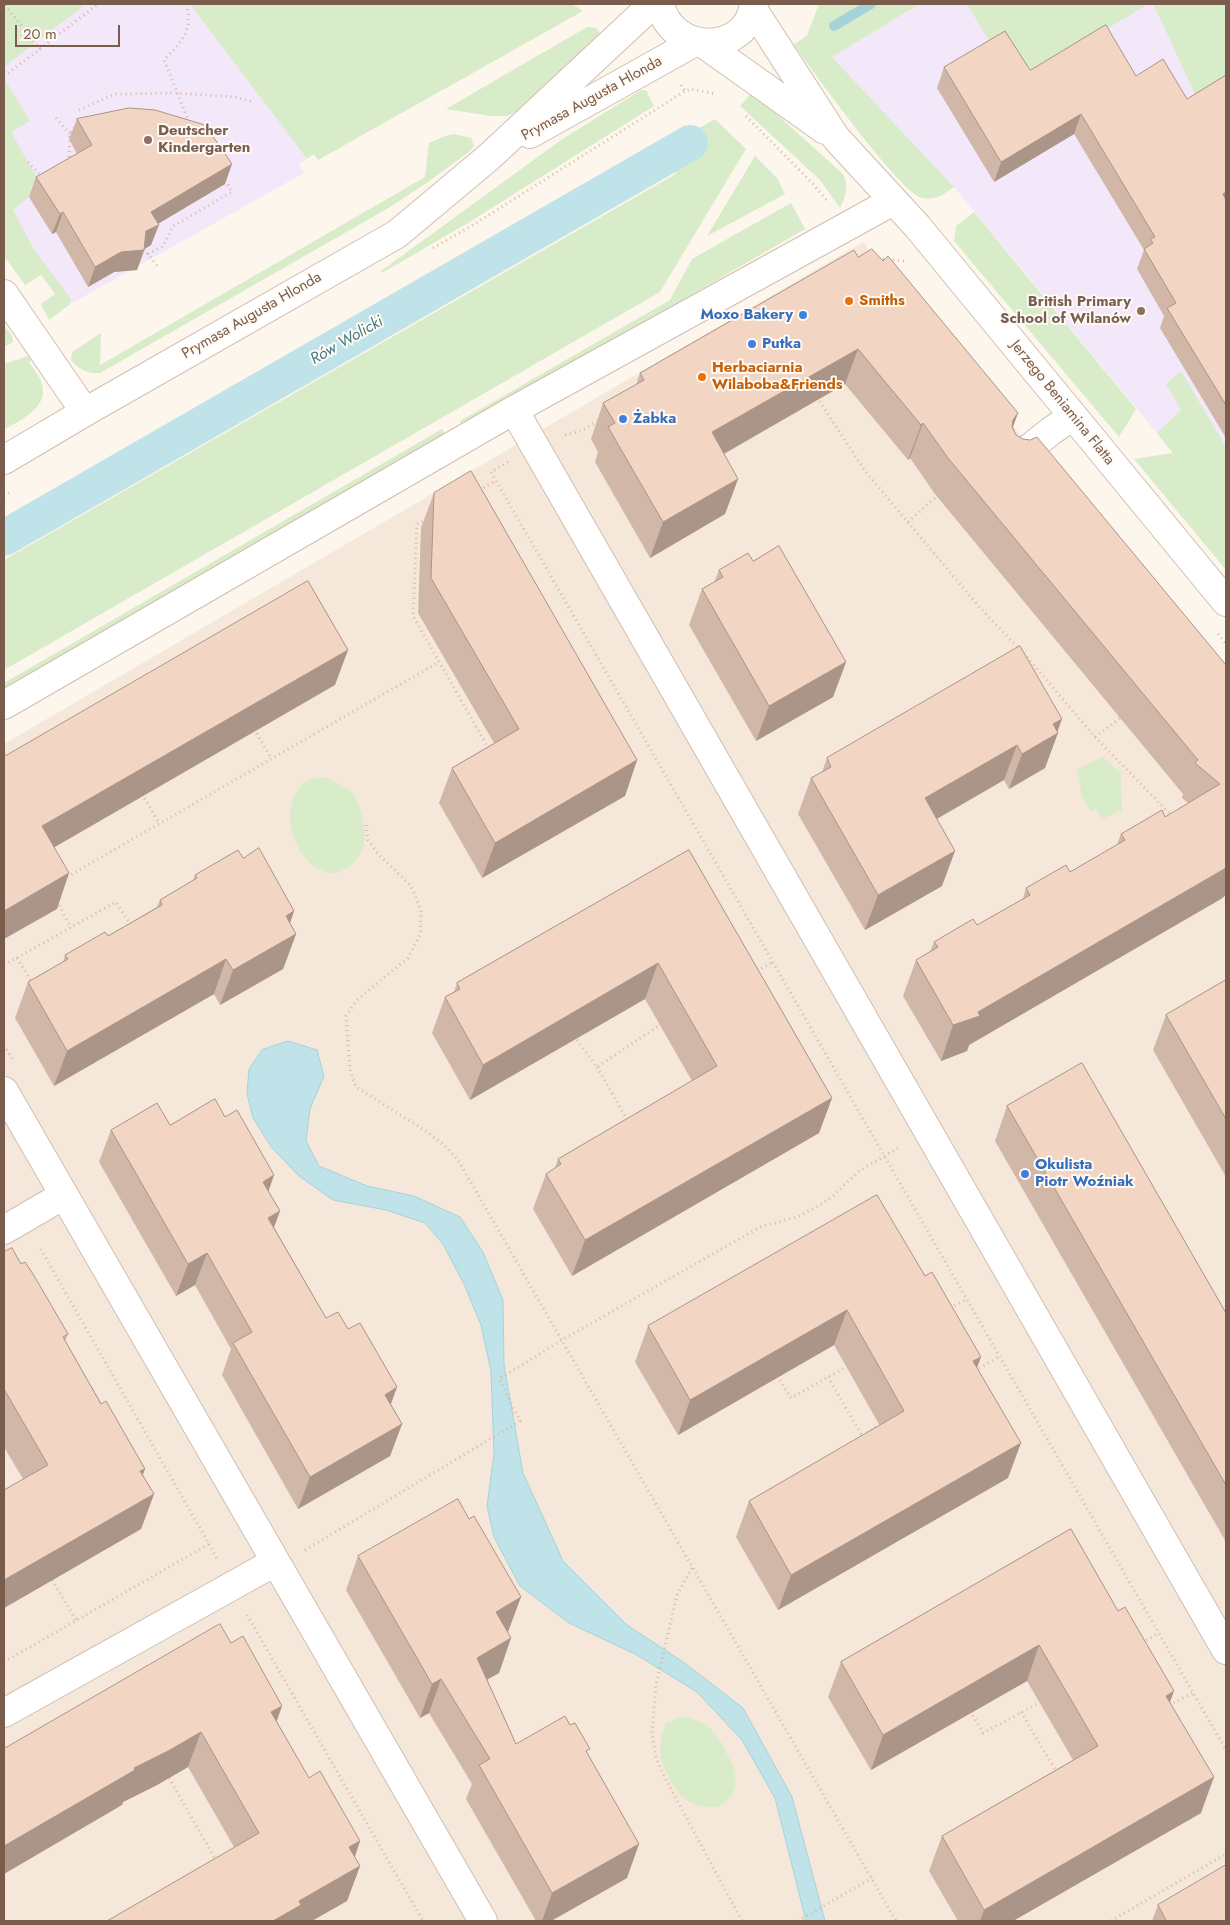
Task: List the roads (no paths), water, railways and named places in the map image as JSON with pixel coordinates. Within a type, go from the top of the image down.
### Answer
[{"type":"street","name":"Prymasa Augusta Hlonda","points":[[4,460],[397,234],[490,157],[653,4]]},
{"type":"street","name":"Jerzego Beniamina Flatta","points":[[660,4],[662,13],[670,26],[681,36],[699,43],[836,138]]},
{"type":"street","name":"Prymasa Augusta Hlonda","points":[[490,157],[663,60],[699,43],[720,42],[735,35],[746,24],[754,6]]},
{"type":"street","name":"Jerzego Beniamina Flatta","points":[[754,6],[836,138],[917,226],[1226,602]]},
{"type":"street","points":[[4,706],[514,410],[893,201]]},
{"type":"street","points":[[4,294],[85,412]]},
{"type":"street","points":[[514,410],[534,448],[1226,1650]]},
{"type":"street","points":[[1015,460],[1073,416]]},
{"type":"street","points":[[4,1091],[483,1921]]},
{"type":"street","points":[[14,1224],[64,1195]]},
{"type":"street","points":[[4,1713],[275,1562]]},
{"type":"water","points":[[288,1041],[317,1050],[324,1076],[310,1109],[306,1141],[319,1166],[367,1186],[414,1196],[460,1217],[483,1252],[503,1300],[504,1365],[523,1473],[563,1561],[627,1625],[686,1664],[743,1708],[792,1797],[825,1921],[806,1921],[775,1798],[742,1740],[697,1692],[637,1655],[569,1623],[520,1586],[494,1537],[487,1506],[494,1454],[491,1371],[481,1325],[465,1286],[443,1244],[425,1223],[386,1210],[333,1200],[299,1176],[272,1148],[253,1118],[247,1094],[249,1069],[262,1050]]},
{"type":"waterway","name":"Rów Wolicki","points":[[834,26],[871,4]]},
{"type":"waterway","name":"Rów Wolicki","points":[[4,538],[690,143]]},
{"type":"place","name":"Deutscher Kindergarten","points":[[148,140]]},
{"type":"place","name":"Smiths","points":[[849,301]]},
{"type":"place","name":"British Primary School of Wilanów","points":[[1141,311]]},
{"type":"place","name":"Moxo Bakery","points":[[803,315]]},
{"type":"place","name":"Putka","points":[[752,344]]},
{"type":"place","name":"Herbaciarnia Wilaboba&Friends","points":[[702,377]]},
{"type":"place","name":"Żabka","points":[[623,419]]},
{"type":"place","name":"Okulista Piotr Woźniak","points":[[1025,1174]]}]
